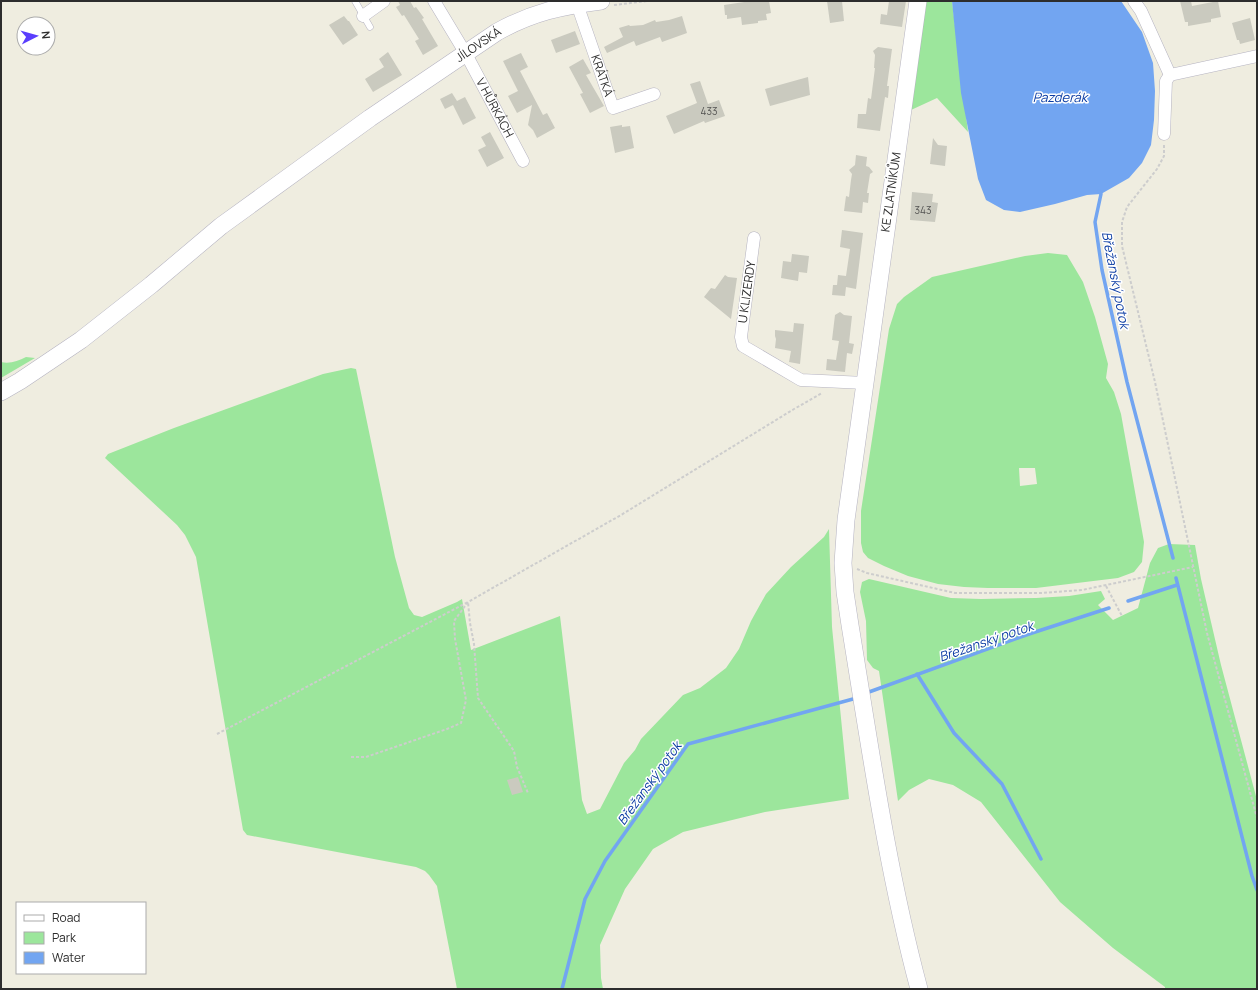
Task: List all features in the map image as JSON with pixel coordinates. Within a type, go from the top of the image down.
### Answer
[{"type":"main road","name":"JÍLOVSKÁ","points":[[1,392],[81,340],[151,285],[221,226],[370,118],[498,32],[515,22],[546,10],[576,2],[602,1]]},
{"type":"main road","name":"KE ZLATNÍKŮM","points":[[918,1],[846,520],[843,563],[845,592],[850,625],[889,862],[905,938],[919,989]]},
{"type":"street","points":[[363,16],[384,1]]},
{"type":"street","name":"V HŮRKÁCH","points":[[434,1],[466,54],[523,161]]},
{"type":"street","points":[[1134,1],[1141,11],[1170,75]]},
{"type":"street","name":"KRÁTKÁ","points":[[576,2],[614,108],[654,94]]},
{"type":"street","points":[[1164,134],[1166,81],[1170,75],[1257,56]]},
{"type":"street","name":"U KLIZERDY","points":[[754,238],[741,337],[743,346],[802,380],[865,383]]},
{"type":"lane","points":[[355,1],[370,27]]},
{"type":"path","points":[[1164,134],[1164,156],[1157,169],[1128,207],[1122,222],[1122,246],[1155,382],[1207,634],[1257,818]]},
{"type":"path","points":[[217,734],[468,602],[621,515],[826,391]]},
{"type":"path","points":[[843,563],[867,573],[955,593],[1041,593],[1082,590],[1193,567]]},
{"type":"path","points":[[1106,586],[1122,616]]},
{"type":"path","points":[[351,757],[366,757],[447,729],[461,722],[466,700],[455,639],[454,621],[468,602]]},
{"type":"path","points":[[468,602],[474,644],[478,698],[514,751],[517,767],[528,793]]},
{"type":"green space","points":[[926,1],[952,1],[968,132],[937,98],[911,110]]},
{"type":"green space","points":[[1048,253],[1067,255],[1083,282],[1095,317],[1108,364],[1106,378],[1114,392],[1121,414],[1144,542],[1142,562],[1134,572],[1118,578],[1036,588],[964,587],[938,584],[908,576],[868,558],[863,552],[861,543],[861,511],[889,329],[897,304],[904,297],[932,277],[1025,256]],"holes":[[[1019,468],[1035,468],[1037,484],[1020,486]]]},
{"type":"green space","points":[[26,357],[35,358],[1,378],[1,362],[14,362]]},
{"type":"green space","points":[[351,368],[356,369],[395,557],[409,608],[414,615],[422,617],[462,599],[471,650],[560,616],[582,800],[587,814],[600,809],[624,763],[635,750],[641,739],[683,695],[700,688],[726,668],[739,649],[751,621],[766,594],[791,567],[824,537],[829,529],[832,627],[849,799],[765,812],[683,832],[653,849],[625,889],[600,945],[601,978],[603,989],[457,989],[437,886],[425,871],[416,867],[247,835],[243,830],[196,557],[185,535],[177,525],[105,458],[108,454],[174,428],[323,374]]},
{"type":"green space","points":[[1169,544],[1195,545],[1201,579],[1221,665],[1257,800],[1257,989],[1165,989],[1165,987],[1113,948],[1060,902],[981,802],[953,785],[929,779],[909,790],[898,801],[879,671],[873,668],[867,660],[866,621],[860,592],[862,582],[869,579],[951,598],[1036,598],[1069,596],[1101,591],[1105,599],[1098,605],[1113,620],[1138,608],[1150,563],[1158,548]]},
{"type":"water","name":"Pazderák","points":[[952,1],[1121,1],[1142,32],[1153,63],[1155,91],[1151,145],[1142,163],[1129,178],[1101,194],[1087,195],[1020,212],[1004,210],[986,200],[978,179],[961,93]]},
{"type":"building","points":[[398,1],[410,1],[414,8],[416,7],[424,18],[422,19],[438,46],[423,55],[415,41],[419,39],[404,15],[402,16],[396,7],[400,5]]},
{"type":"building","points":[[751,1],[769,1],[771,13],[766,14],[767,20],[742,25],[741,17],[727,19],[724,5]]},
{"type":"building","points":[[827,1],[842,1],[844,21],[830,23]]},
{"type":"building","points":[[889,1],[906,1],[902,27],[880,24],[881,14],[887,15]]},
{"type":"building","points":[[1180,1],[1191,1],[1192,6],[1218,1],[1221,17],[1211,19],[1211,22],[1188,26],[1188,22],[1185,22]]},
{"type":"building","points":[[344,16],[358,35],[343,45],[329,25]]},
{"type":"building","points":[[682,16],[687,33],[662,42],[660,37],[636,46],[634,41],[607,53],[604,47],[623,37],[619,28],[629,25],[643,25],[655,20],[656,22]]},
{"type":"building","points":[[1250,18],[1255,40],[1240,44],[1239,40],[1237,40],[1232,23]]},
{"type":"building","points":[[575,31],[580,44],[556,53],[551,40]]},
{"type":"building","points":[[878,47],[892,49],[887,86],[889,86],[888,98],[885,97],[880,131],[857,128],[858,114],[866,114],[868,98],[871,99],[875,68],[875,55],[873,51]]},
{"type":"building","points":[[388,52],[402,75],[373,92],[365,79],[384,67],[379,59]]},
{"type":"building","points":[[521,53],[528,67],[520,71],[543,115],[547,113],[555,128],[537,138],[533,130],[528,125],[532,105],[517,113],[508,96],[518,91],[503,61]]},
{"type":"building","points":[[583,59],[591,73],[586,75],[604,106],[590,113],[580,94],[583,93],[569,67]]},
{"type":"building","points":[[808,77],[810,95],[770,106],[765,89]]},
{"type":"building","points":[[700,81],[708,104],[719,100],[725,116],[705,123],[704,121],[674,134],[666,116],[697,103],[690,84]]},
{"type":"building","points":[[452,93],[457,101],[465,97],[476,118],[463,125],[453,105],[445,109],[440,99]]},
{"type":"building","points":[[622,125],[622,127],[630,126],[634,148],[615,153],[610,127]]},
{"type":"building","points":[[490,132],[504,158],[487,167],[478,150],[486,146],[481,137]]},
{"type":"building","points":[[933,138],[938,145],[947,146],[945,166],[930,164]]},
{"type":"building","points":[[856,155],[867,157],[866,166],[873,172],[870,174],[867,193],[869,193],[868,203],[863,202],[862,213],[844,211],[846,196],[849,197],[852,174],[849,170],[855,165]]},
{"type":"building","points":[[912,192],[933,194],[932,202],[938,203],[935,222],[910,220]]},
{"type":"building","points":[[842,230],[863,233],[856,289],[846,287],[845,296],[832,295],[833,285],[837,285],[838,275],[846,276],[850,249],[840,247]]},
{"type":"building","points":[[792,254],[809,256],[807,273],[799,272],[798,281],[781,278],[783,261],[791,262]]},
{"type":"building","points":[[725,275],[728,277],[737,278],[731,319],[704,297],[711,288],[715,289]]},
{"type":"building","points":[[840,312],[844,315],[852,316],[849,343],[854,344],[852,354],[847,353],[845,372],[826,370],[827,359],[836,360],[839,341],[832,340],[835,315]]},
{"type":"building","points":[[794,323],[804,324],[800,364],[789,362],[791,351],[775,348],[775,330],[793,332]]},
{"type":"building","points":[[518,777],[523,792],[512,795],[507,780]]},
{"type":"waterway","name":"Břežanský potok","points":[[1099,191],[1101,194],[1095,222],[1102,270],[1127,382],[1173,558]]},
{"type":"waterway","points":[[1176,578],[1252,876],[1257,890]]},
{"type":"waterway","name":"Břežanský potok","points":[[1128,601],[1177,585]]},
{"type":"waterway","name":"Břežanský potok","points":[[869,692],[1029,634],[1109,608]]},
{"type":"waterway","points":[[917,674],[954,733],[1002,784],[1041,859]]},
{"type":"waterway","name":"Břežanský potok","points":[[562,989],[585,899],[605,861],[688,744],[853,699]]}]
